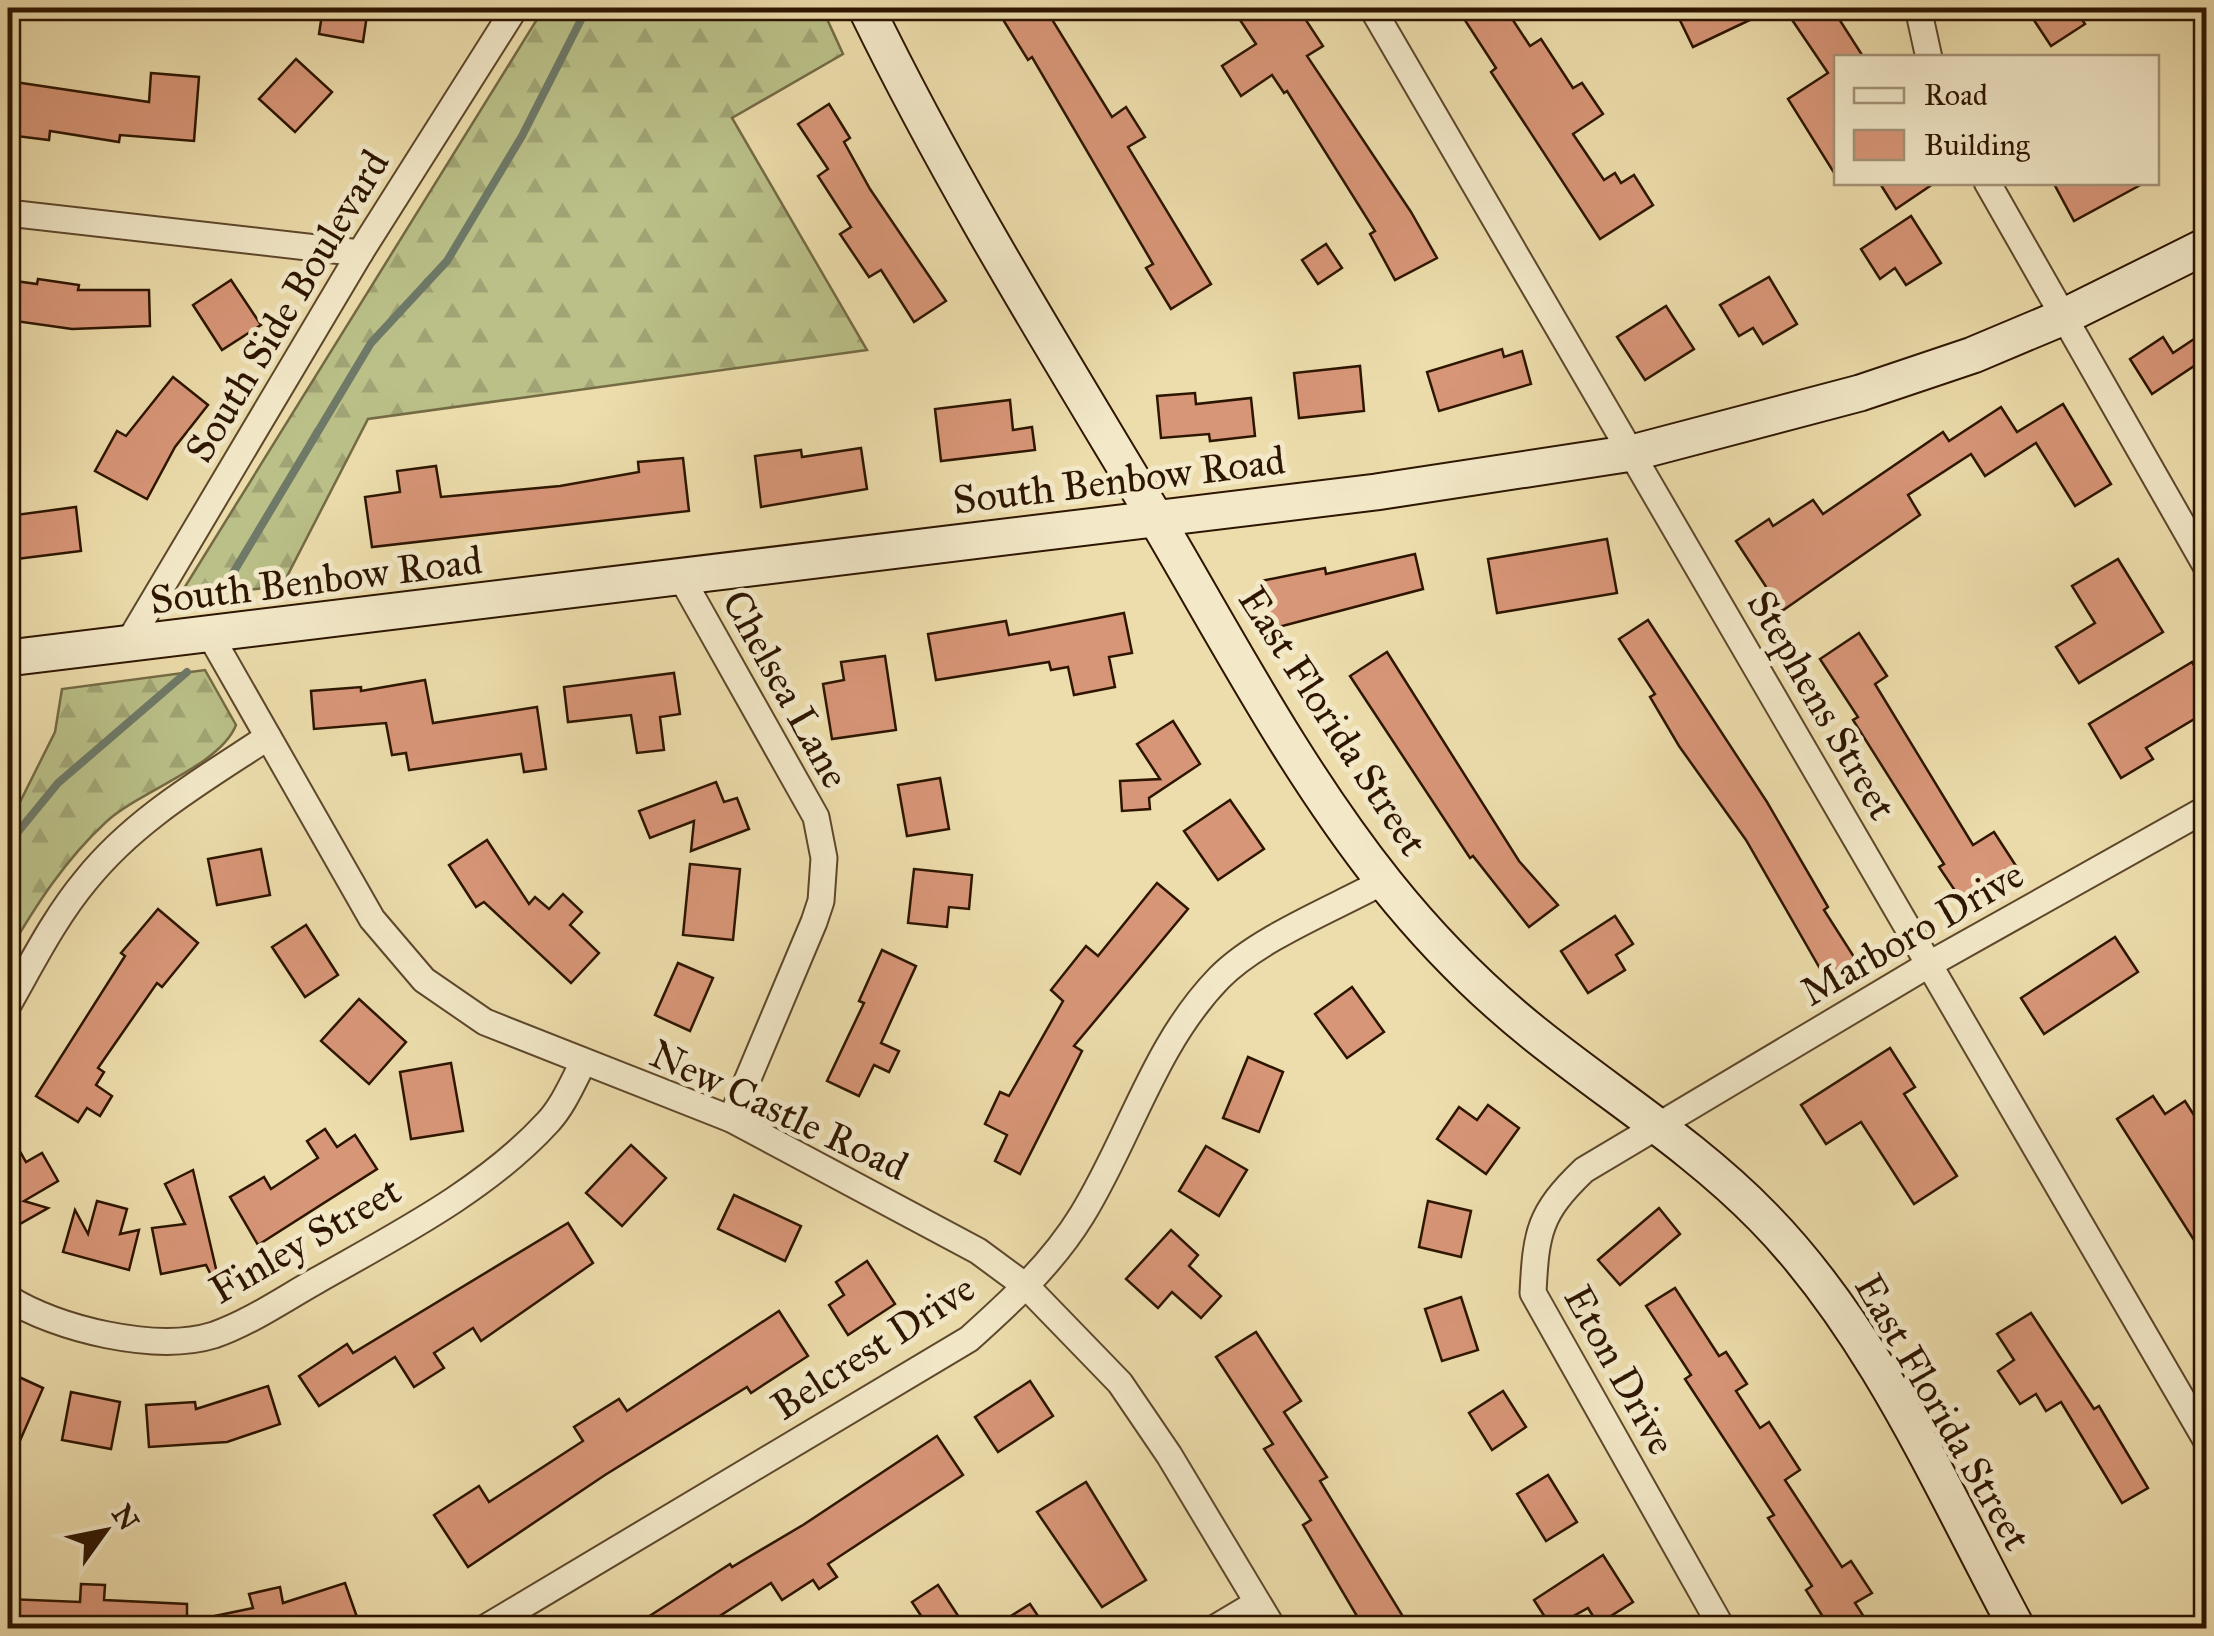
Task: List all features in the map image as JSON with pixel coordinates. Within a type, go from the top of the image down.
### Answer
[{"type":"main road","name":"East Florida Street","points":[[866,8],[963,190],[1321,796],[1384,882],[1478,984],[1534,1033],[1658,1126],[1764,1218],[1822,1285],[1864,1348],[2017,1628]]},
{"type":"main road","name":"South Benbow Road","points":[[8,658],[1376,492],[1632,454],[1860,393],[1973,355],[2061,318],[2206,246]]},
{"type":"street","name":"South Side Boulevard","points":[[127,645],[360,253],[515,8]]},
{"type":"street","name":"Stephens Street","points":[[1372,8],[2206,1440]]},
{"type":"street","points":[[1918,8],[1927,55]]},
{"type":"street","points":[[1989,185],[2061,318],[2206,566]]},
{"type":"street","points":[[8,213],[360,253]]},
{"type":"street","name":"Chelsea Lane","points":[[682,579],[808,800],[824,858],[821,901],[814,922],[731,1119]]},
{"type":"street","name":"New Castle Road","points":[[210,636],[372,919],[424,980],[485,1022],[731,1119],[978,1251],[1027,1287],[1120,1383],[1170,1455],[1273,1628]]},
{"type":"street","points":[[8,1004],[84,882],[120,842],[168,803],[268,737]]},
{"type":"street","name":"Marboro Drive","points":[[1658,1126],[1928,965],[2206,810]]},
{"type":"street","name":"Belcrest Drive","points":[[485,1628],[968,1339],[1027,1287],[1082,1216],[1184,1020],[1222,975],[1276,939],[1384,882]]},
{"type":"street","name":"Finley Street","points":[[8,1298],[39,1318],[101,1333],[156,1339],[212,1335],[359,1256],[498,1169],[551,1119],[584,1062]]},
{"type":"street","name":"Eton Drive","points":[[1658,1126],[1584,1170],[1550,1202],[1535,1246],[1533,1293],[1722,1628]]},
{"type":"street","points":[[1215,1628],[1257,1603]]},
{"type":"green space","points":[[544,8],[822,8],[843,54],[732,118],[867,350],[368,419],[282,586],[178,598]]},
{"type":"green space","points":[[205,670],[236,725],[227,740],[197,766],[106,822],[52,884],[8,953],[8,816],[17,808],[55,732],[62,689]]},
{"type":"building","points":[[323,8],[368,8],[363,42],[319,34]]},
{"type":"building","points":[[1018,8],[1045,8],[1112,117],[1126,107],[1145,137],[1128,147],[1211,284],[1171,309],[1146,268],[1153,264],[1032,57],[1028,60],[1002,18]]},
{"type":"building","points":[[1232,8],[1298,8],[1323,46],[1307,56],[1411,212],[1437,258],[1395,280],[1370,234],[1375,231],[1287,91],[1284,93],[1272,75],[1241,96],[1222,66],[1256,44]]},
{"type":"building","points":[[1457,8],[1505,8],[1530,46],[1541,39],[1573,88],[1582,83],[1603,114],[1573,134],[1604,180],[1615,173],[1621,183],[1634,175],[1653,205],[1600,239],[1491,72],[1496,68]]},
{"type":"building","points":[[1674,8],[1775,8],[1693,47]]},
{"type":"building","points":[[1784,8],[1832,8],[1862,55],[1834,55],[1834,173],[1788,99],[1828,73]]},
{"type":"building","points":[[2026,8],[2074,8],[2085,24],[2051,46]]},
{"type":"building","points":[[296,59],[332,92],[295,132],[259,99]]},
{"type":"building","points":[[151,73],[199,77],[194,141],[120,135],[119,142],[50,131],[49,140],[8,135],[8,81],[149,102]]},
{"type":"building","points":[[829,104],[850,138],[844,142],[870,189],[946,301],[914,322],[881,270],[869,277],[840,234],[851,227],[818,176],[828,169],[798,124]]},
{"type":"building","points":[[1881,185],[1932,185],[1896,209]]},
{"type":"building","points":[[2055,185],[2140,185],[2074,221]]},
{"type":"building","points":[[1911,216],[1941,263],[1906,285],[1895,268],[1880,279],[1861,249]]},
{"type":"building","points":[[1326,244],[1342,268],[1318,284],[1302,260]]},
{"type":"building","points":[[1769,277],[1797,324],[1763,344],[1753,328],[1739,336],[1720,305]]},
{"type":"building","points":[[38,279],[79,285],[78,290],[149,290],[150,326],[72,329],[8,320],[8,280],[37,284]]},
{"type":"building","points":[[231,280],[261,325],[222,350],[193,305]]},
{"type":"building","points":[[1666,306],[1694,349],[1645,380],[1617,337]]},
{"type":"building","points":[[2206,331],[2206,358],[2152,394],[2130,359],[2163,337],[2173,353]]},
{"type":"building","points":[[1502,349],[1504,357],[1522,351],[1531,384],[1439,411],[1427,372]]},
{"type":"building","points":[[1360,366],[1364,411],[1299,418],[1294,373]]},
{"type":"building","points":[[173,377],[208,405],[175,447],[147,499],[95,471],[117,431],[126,436]]},
{"type":"building","points":[[1195,393],[1196,404],[1251,398],[1255,436],[1210,441],[1209,434],[1161,438],[1157,396]]},
{"type":"building","points":[[1010,400],[1013,430],[1032,427],[1035,450],[941,461],[935,409]]},
{"type":"building","points":[[2063,404],[2111,484],[2075,506],[2036,443],[1985,476],[1971,454],[1908,495],[1920,515],[1782,611],[1736,541],[1769,519],[1773,526],[1813,500],[1823,514],[1943,432],[1949,441],[2001,407],[2017,432]]},
{"type":"building","points":[[861,448],[867,489],[761,507],[755,456],[801,450],[802,457]]},
{"type":"building","points":[[683,458],[689,511],[372,547],[365,497],[400,492],[397,471],[436,466],[441,497],[560,486],[639,472],[638,462]]},
{"type":"building","points":[[76,507],[81,551],[8,560],[8,516]]},
{"type":"building","points":[[1607,539],[1617,593],[1497,613],[1488,559]]},
{"type":"building","points":[[1415,554],[1423,589],[1271,629],[1261,581],[1325,568],[1326,574]]},
{"type":"building","points":[[2118,559],[2163,632],[2079,683],[2056,647],[2095,623],[2072,586]]},
{"type":"building","points":[[1124,613],[1132,653],[1109,657],[1115,687],[1074,695],[1068,667],[1051,670],[1049,662],[936,680],[928,634],[1006,621],[1009,635]]},
{"type":"building","points":[[1648,620],[1767,802],[1828,907],[1824,910],[1856,960],[1826,979],[1746,840],[1679,746],[1650,697],[1655,694],[1619,639]]},
{"type":"building","points":[[1859,633],[1887,676],[1875,684],[1973,845],[1994,832],[2016,866],[1962,901],[1939,867],[1944,864],[1853,720],[1858,717],[1820,659]]},
{"type":"building","points":[[1387,652],[1519,861],[1558,905],[1529,927],[1473,856],[1470,858],[1350,676]]},
{"type":"building","points":[[885,656],[896,730],[832,739],[823,684],[844,680],[841,662]]},
{"type":"building","points":[[2192,662],[2206,686],[2206,712],[2146,748],[2153,759],[2121,778],[2089,724]]},
{"type":"building","points":[[674,673],[680,714],[660,717],[664,750],[637,753],[631,715],[568,722],[564,687]]},
{"type":"building","points":[[425,680],[433,723],[537,707],[546,769],[524,772],[521,754],[409,770],[406,753],[392,755],[386,723],[314,729],[311,691],[361,687],[361,691]]},
{"type":"building","points":[[1173,721],[1200,764],[1149,798],[1150,809],[1122,811],[1120,781],[1160,779],[1137,744]]},
{"type":"building","points":[[940,778],[949,829],[907,836],[898,785]]},
{"type":"building","points":[[716,782],[724,802],[737,798],[749,829],[691,851],[694,821],[650,838],[639,811]]},
{"type":"building","points":[[1230,800],[1264,849],[1218,880],[1184,831]]},
{"type":"building","points":[[487,840],[529,904],[535,897],[549,909],[563,894],[582,912],[570,925],[599,953],[571,983],[484,902],[476,907],[449,865]]},
{"type":"building","points":[[261,849],[270,895],[217,905],[208,859]]},
{"type":"building","points":[[690,864],[740,869],[733,940],[683,935]]},
{"type":"building","points":[[914,869],[972,875],[969,909],[949,907],[947,927],[908,923]]},
{"type":"building","points":[[1157,883],[1188,909],[1074,1046],[1082,1051],[1020,1174],[995,1161],[1007,1135],[985,1124],[1000,1092],[1009,1096],[1063,1001],[1051,990],[1086,946],[1098,956]]},
{"type":"building","points":[[158,909],[198,943],[162,987],[157,983],[98,1068],[104,1072],[96,1085],[112,1096],[100,1116],[87,1108],[78,1122],[36,1096],[125,956],[121,953]]},
{"type":"building","points":[[1615,916],[1633,944],[1616,955],[1625,970],[1588,993],[1561,951]]},
{"type":"building","points":[[306,925],[338,975],[305,997],[272,947]]},
{"type":"building","points":[[2115,937],[2138,972],[2044,1034],[2021,998]]},
{"type":"building","points":[[882,950],[916,966],[881,1043],[899,1051],[889,1072],[874,1065],[859,1096],[827,1081],[864,1003],[859,1001]]},
{"type":"building","points":[[678,963],[713,978],[690,1031],[655,1015]]},
{"type":"building","points":[[1352,987],[1384,1032],[1347,1058],[1315,1014]]},
{"type":"building","points":[[359,999],[406,1042],[369,1084],[321,1041]]},
{"type":"building","points":[[1890,1048],[1915,1087],[1904,1094],[1957,1176],[1914,1204],[1861,1122],[1826,1144],[1801,1105]]},
{"type":"building","points":[[1248,1057],[1283,1072],[1259,1132],[1223,1118]]},
{"type":"building","points":[[451,1063],[463,1131],[411,1139],[400,1072]]},
{"type":"building","points":[[2153,1096],[2165,1114],[2185,1101],[2206,1134],[2206,1259],[2117,1119]]},
{"type":"building","points":[[1488,1105],[1519,1128],[1486,1174],[1437,1139],[1459,1107],[1477,1120]]},
{"type":"building","points":[[325,1129],[337,1147],[355,1135],[377,1169],[258,1245],[230,1197],[264,1177],[271,1189],[318,1158],[307,1141]]},
{"type":"building","points":[[8,1130],[26,1162],[42,1153],[58,1181],[24,1201],[48,1208],[18,1225],[8,1211]]},
{"type":"building","points":[[631,1145],[666,1178],[622,1226],[586,1193]]},
{"type":"building","points":[[1206,1146],[1247,1170],[1219,1216],[1179,1191]]},
{"type":"building","points":[[193,1170],[217,1273],[211,1275],[206,1265],[161,1274],[152,1228],[185,1224],[165,1184]]},
{"type":"building","points":[[734,1195],[801,1226],[785,1261],[718,1229]]},
{"type":"building","points":[[97,1201],[127,1209],[120,1234],[139,1230],[129,1270],[63,1252],[75,1210],[88,1234]]},
{"type":"building","points":[[1428,1201],[1471,1211],[1461,1257],[1419,1247]]},
{"type":"building","points":[[1659,1208],[1680,1234],[1620,1285],[1598,1260]]},
{"type":"building","points":[[568,1223],[593,1263],[481,1341],[473,1328],[434,1353],[444,1368],[414,1387],[395,1357],[319,1406],[299,1376],[347,1344],[353,1353]]},
{"type":"building","points":[[1171,1230],[1198,1255],[1189,1266],[1221,1296],[1201,1318],[1172,1292],[1158,1308],[1126,1279]]},
{"type":"building","points":[[867,1261],[895,1304],[848,1335],[829,1305],[844,1295],[836,1282]]},
{"type":"building","points":[[1675,1288],[1719,1356],[1726,1352],[1747,1384],[1736,1391],[1760,1428],[1769,1422],[1800,1470],[1785,1480],[1842,1567],[1851,1561],[1872,1593],[1855,1603],[1866,1620],[1853,1628],[1830,1628],[1806,1590],[1812,1586],[1768,1518],[1774,1515],[1685,1379],[1691,1375],[1646,1306]]},
{"type":"building","points":[[1461,1297],[1478,1350],[1442,1361],[1425,1309]]},
{"type":"building","points":[[779,1311],[808,1356],[751,1393],[747,1387],[605,1475],[468,1567],[434,1515],[479,1486],[489,1502],[583,1441],[574,1427],[619,1399],[627,1411]]},
{"type":"building","points":[[2031,1313],[2094,1409],[2099,1406],[2148,1488],[2122,1503],[2061,1402],[2046,1411],[2036,1394],[2020,1404],[1998,1371],[2014,1360],[1997,1334]]},
{"type":"building","points":[[1256,1332],[1301,1401],[1284,1412],[1327,1477],[1320,1481],[1410,1628],[1364,1628],[1303,1525],[1311,1520],[1264,1449],[1273,1444],[1216,1357]]},
{"type":"building","points":[[8,1372],[43,1388],[8,1468]]},
{"type":"building","points":[[1030,1381],[1053,1416],[998,1452],[975,1417]]},
{"type":"building","points":[[268,1386],[280,1424],[227,1442],[149,1447],[146,1405],[195,1402],[196,1409]]},
{"type":"building","points":[[1503,1391],[1526,1427],[1492,1450],[1469,1413]]},
{"type":"building","points":[[71,1392],[120,1402],[111,1449],[62,1440]]},
{"type":"building","points":[[937,1436],[963,1475],[828,1564],[837,1577],[819,1589],[813,1580],[782,1600],[771,1583],[701,1628],[631,1628],[730,1564],[732,1567],[803,1525]]},
{"type":"building","points":[[1548,1475],[1577,1522],[1546,1541],[1517,1494]]},
{"type":"building","points":[[1086,1482],[1146,1580],[1102,1607],[1037,1512]]},
{"type":"building","points":[[1603,1555],[1633,1602],[1598,1624],[1588,1608],[1552,1628],[1534,1600]]},
{"type":"building","points":[[345,1583],[358,1620],[332,1628],[201,1628],[200,1619],[253,1608],[249,1594],[280,1587],[283,1603]]},
{"type":"building","points":[[81,1584],[105,1585],[104,1600],[187,1604],[187,1628],[8,1628],[8,1599],[80,1602]]},
{"type":"building","points":[[938,1585],[966,1628],[929,1628],[912,1602]]},
{"type":"building","points":[[1030,1604],[1046,1628],[992,1628]]},
{"type":"waterway","points":[[224,588],[371,343],[447,261],[522,136],[587,8]]},
{"type":"waterway","points":[[8,844],[58,783],[187,672]]}]
